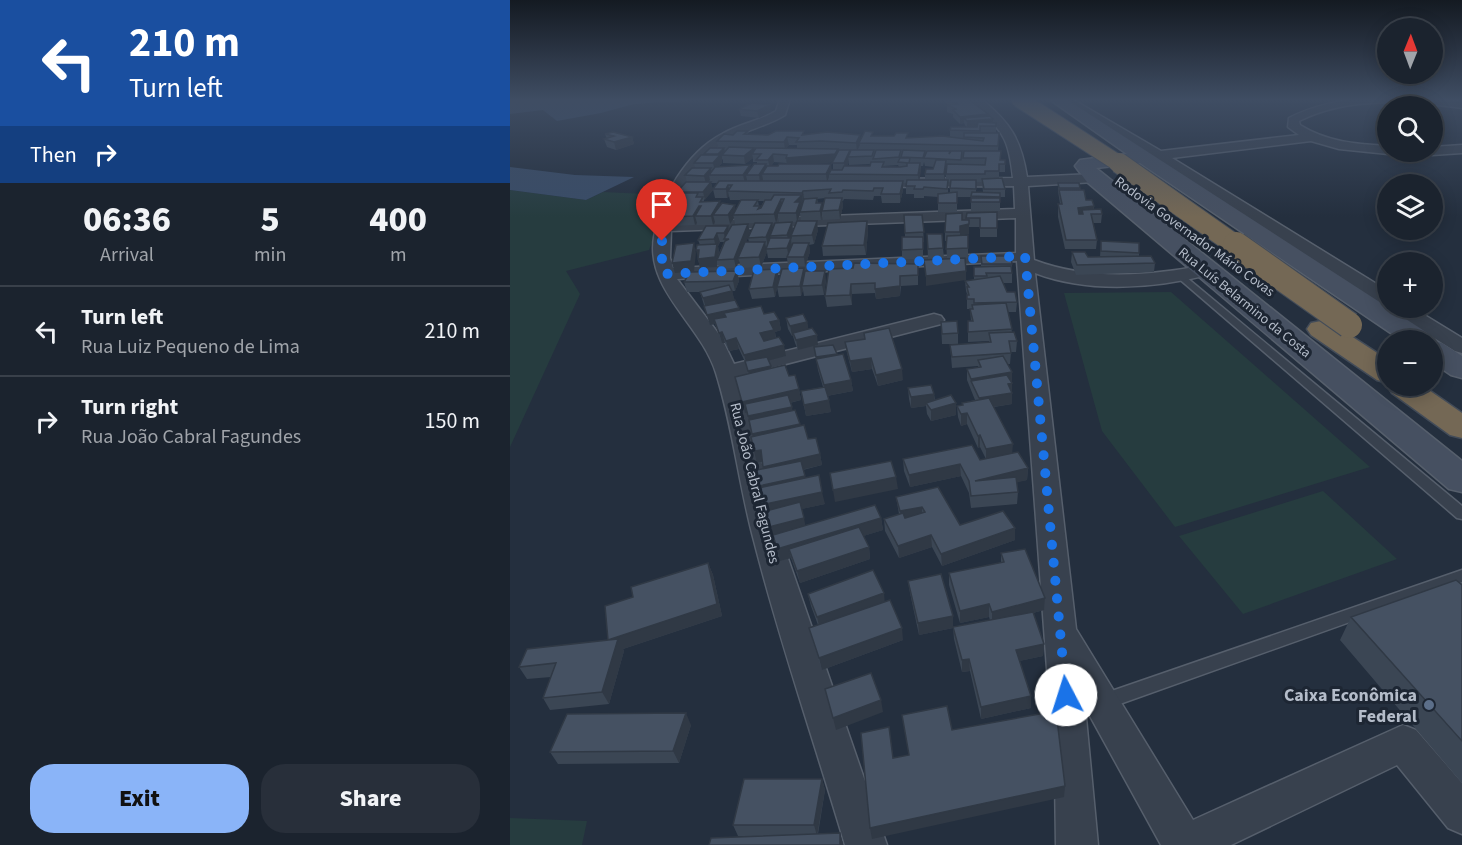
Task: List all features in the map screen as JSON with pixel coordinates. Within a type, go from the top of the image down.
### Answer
[{"type":"highway","name":"Rodovia Governador Mário Covas","points":[[1060,138],[1335,327],[1377,346]]},
{"type":"highway","name":"Rodovia Governador Mário Covas","points":[[1080,138],[1125,167],[1335,327],[1377,364]]},
{"type":"highway","points":[[1419,396],[1460,421]]},
{"type":"highway","points":[[1442,396],[1460,421]]},
{"type":"main road","points":[[1122,138],[1404,330]]},
{"type":"main road","points":[[1094,178],[1086,170],[1084,166],[1086,164],[1145,152]]},
{"type":"main road","name":"Rua Luís Belarmino da Costa","points":[[1094,178],[1193,272],[1462,480]]},
{"type":"main road","points":[[1443,356],[1462,369]]},
{"type":"street","name":"Rua João Cabral Fagundes","points":[[723,138],[671,204],[664,227],[661,254],[665,274],[716,347],[727,372],[768,542],[866,845]]},
{"type":"street","points":[[1008,138],[1024,213],[1026,260],[1074,778],[1077,845]]},
{"type":"street","points":[[1125,138],[1377,293]]},
{"type":"street","points":[[1145,152],[1239,138]]},
{"type":"street","points":[[1145,152],[1297,138]]},
{"type":"street","points":[[1319,138],[1355,147],[1377,149]]},
{"type":"street","points":[[1443,150],[1462,149]]},
{"type":"street","points":[[854,183],[1019,182],[1094,178]]},
{"type":"street","points":[[664,227],[1024,213]]},
{"type":"street","points":[[665,274],[1026,260],[1074,279],[1112,280],[1193,272]]},
{"type":"street","points":[[1416,318],[1462,347]]},
{"type":"street","points":[[727,372],[934,320]]},
{"type":"street","points":[[1060,632],[1185,845],[1403,743],[1462,814]]},
{"type":"lane","points":[[1193,272],[1462,514]]},
{"type":"lane","points":[[1101,702],[1462,576]]},
{"type":"green space","points":[[510,190],[586,200],[603,192],[670,195],[649,250],[566,271],[580,294],[510,447]]},
{"type":"green space","points":[[1171,292],[1370,467],[1175,527],[1102,431],[1064,293]]},
{"type":"green space","points":[[1323,491],[1397,559],[1243,614],[1179,536]]},
{"type":"green space","points":[[510,818],[587,821],[582,845],[510,845]]},
{"type":"water","points":[[510,167],[575,175],[634,177],[586,200],[510,190]]},
{"type":"building","points":[[606,138],[627,138],[614,142],[604,139]]},
{"type":"building","points":[[720,138],[786,138],[784,142],[717,141]]},
{"type":"building","points":[[799,138],[858,138],[856,143],[796,142]]},
{"type":"building","points":[[861,138],[962,138],[983,141],[984,138],[999,138],[998,146],[859,143]]},
{"type":"building","points":[[729,147],[754,148],[744,156],[722,155]]},
{"type":"building","points":[[710,148],[724,148],[718,154],[704,154]]},
{"type":"building","points":[[756,148],[838,149],[835,154],[786,158],[787,155],[773,154],[768,160],[756,160],[761,154],[752,154]]},
{"type":"building","points":[[839,150],[850,150],[844,163],[832,163]]},
{"type":"building","points":[[851,150],[874,150],[872,156],[848,157]]},
{"type":"building","points":[[876,150],[901,150],[899,157],[873,159]]},
{"type":"building","points":[[903,150],[925,151],[923,158],[901,157]]},
{"type":"building","points":[[927,151],[950,151],[949,154],[951,151],[962,151],[961,160],[924,158]]},
{"type":"building","points":[[964,151],[1001,151],[1000,160],[1005,160],[1005,164],[999,164],[999,171],[985,171],[985,174],[946,174],[947,164],[985,165],[986,158],[963,158]]},
{"type":"building","points":[[701,155],[720,155],[713,163],[694,163]]},
{"type":"building","points":[[900,158],[910,158],[909,163],[898,162]]},
{"type":"building","points":[[936,160],[946,160],[944,174],[925,174],[926,169],[933,169]]},
{"type":"building","points":[[871,162],[884,162],[882,167],[900,167],[907,166],[907,163],[920,163],[918,175],[829,174],[831,170],[842,170],[844,166],[870,166]]},
{"type":"building","points":[[754,164],[766,164],[759,175],[746,175]]},
{"type":"building","points":[[779,164],[831,164],[826,174],[762,174],[767,166],[778,166]]},
{"type":"building","points":[[750,165],[743,175],[709,175],[715,167]]},
{"type":"building","points":[[692,168],[711,168],[704,176],[685,175]]},
{"type":"building","points":[[1002,178],[1005,189],[984,189],[982,179]]},
{"type":"building","points":[[907,180],[948,180],[947,189],[924,187],[914,189],[915,186],[906,186]]},
{"type":"building","points":[[951,180],[976,180],[976,189],[950,188]]},
{"type":"building","points":[[719,181],[903,181],[900,194],[881,194],[883,188],[874,188],[873,191],[843,190],[829,193],[831,189],[803,191],[802,193],[728,191],[732,185],[728,185],[726,189],[713,189]]},
{"type":"building","points":[[686,182],[711,182],[703,192],[677,192]]},
{"type":"building","points":[[1058,183],[1079,183],[1080,188],[1059,188]]},
{"type":"building","points":[[1059,190],[1084,190],[1086,200],[1092,200],[1094,206],[1078,208],[1079,214],[1083,214],[1082,210],[1101,209],[1102,214],[1091,214],[1097,240],[1066,240],[1058,204],[1062,204]]},
{"type":"building","points":[[957,192],[957,203],[938,203],[938,194]]},
{"type":"building","points":[[972,192],[1000,193],[1000,197],[971,196]]},
{"type":"building","points":[[676,193],[698,193],[696,197],[703,197],[700,202],[720,201],[711,216],[695,216],[701,206],[699,206],[693,216],[671,217]]},
{"type":"building","points":[[774,195],[802,195],[795,202],[800,202],[796,213],[778,213],[784,199],[781,199],[774,214],[733,215],[741,200],[758,200],[754,206],[760,206],[758,209],[765,200],[771,200]]},
{"type":"building","points":[[817,198],[816,203],[822,203],[820,211],[800,212],[804,199]]},
{"type":"building","points":[[825,198],[842,198],[839,210],[822,211]]},
{"type":"building","points":[[971,198],[1000,198],[1000,202],[971,202]]},
{"type":"building","points":[[722,203],[735,205],[728,215],[713,215]]},
{"type":"building","points":[[997,212],[997,228],[980,228],[980,218],[966,218],[967,213]]},
{"type":"building","points":[[962,213],[962,220],[969,220],[969,224],[960,226],[960,232],[945,232],[946,214]]},
{"type":"building","points":[[904,215],[922,215],[924,232],[905,233]]},
{"type":"building","points":[[797,221],[817,221],[812,235],[791,236]]},
{"type":"building","points":[[867,221],[864,245],[822,246],[828,223]]},
{"type":"building","points":[[792,222],[787,235],[770,236],[775,223]]},
{"type":"building","points":[[755,223],[772,223],[766,237],[748,238]]},
{"type":"building","points":[[748,224],[734,259],[717,260],[725,241],[729,239],[724,239],[732,225]]},
{"type":"building","points":[[706,226],[728,226],[724,233],[717,233],[714,239],[698,240]]},
{"type":"building","points":[[927,234],[942,234],[943,248],[928,249]]},
{"type":"building","points":[[968,235],[968,248],[946,249],[947,236]]},
{"type":"building","points":[[902,237],[923,237],[923,249],[902,250]]},
{"type":"building","points":[[770,238],[791,238],[787,248],[766,249]]},
{"type":"building","points":[[1101,241],[1139,243],[1139,253],[1101,251]]},
{"type":"building","points":[[745,242],[765,242],[759,257],[738,258]]},
{"type":"building","points":[[694,243],[691,261],[672,263],[676,245]]},
{"type":"building","points":[[793,243],[809,243],[804,257],[787,257]]},
{"type":"building","points":[[717,244],[715,257],[698,259],[697,245]]},
{"type":"building","points":[[1072,252],[1085,252],[1088,257],[1151,256],[1155,263],[1077,265]]},
{"type":"building","points":[[981,256],[1011,256],[1012,264],[982,264]]},
{"type":"building","points":[[965,258],[966,271],[926,276],[924,260]]},
{"type":"building","points":[[854,263],[918,264],[918,275],[900,276],[900,286],[875,289],[875,283],[851,284],[850,295],[825,296],[829,269],[853,268]]},
{"type":"building","points":[[1011,266],[1012,273],[986,273],[987,276],[974,276],[974,267]]},
{"type":"building","points":[[804,268],[800,286],[777,287],[782,269]]},
{"type":"building","points":[[777,269],[773,287],[749,289],[754,270]]},
{"type":"building","points":[[737,271],[733,281],[684,282],[690,272]]},
{"type":"building","points":[[805,271],[825,271],[822,285],[802,286]]},
{"type":"building","points":[[1000,276],[1007,292],[1015,292],[1017,302],[974,303],[974,299],[967,299],[969,295],[967,287],[969,287],[965,281]]},
{"type":"building","points":[[729,285],[732,291],[703,298],[700,292]]},
{"type":"building","points":[[735,300],[739,308],[707,315],[704,306]]},
{"type":"building","points":[[1006,303],[1012,329],[968,332],[968,321],[973,321],[970,309],[973,309],[972,305]]},
{"type":"building","points":[[761,306],[764,314],[774,312],[779,320],[770,322],[774,330],[760,333],[764,341],[779,337],[784,345],[744,355],[736,338],[726,341],[722,332],[719,333],[714,319],[726,317],[724,313]]},
{"type":"building","points":[[803,314],[807,322],[790,326],[786,318]]},
{"type":"building","points":[[957,321],[958,333],[942,334],[941,322]]},
{"type":"building","points":[[812,328],[817,335],[796,340],[793,333]]},
{"type":"building","points":[[889,328],[902,369],[876,375],[871,358],[850,361],[845,342],[865,339],[864,333]]},
{"type":"building","points":[[1014,332],[1017,341],[1009,341],[1011,353],[952,357],[950,345],[991,342],[989,333]]},
{"type":"building","points":[[833,345],[837,354],[816,357],[814,347]]},
{"type":"building","points":[[843,354],[851,380],[824,385],[816,359]]},
{"type":"building","points":[[1003,356],[1012,372],[971,379],[967,369],[981,367],[978,360]]},
{"type":"building","points":[[767,357],[771,366],[748,371],[745,361]]},
{"type":"building","points":[[785,365],[789,376],[795,375],[799,389],[742,402],[735,377]]},
{"type":"building","points":[[1007,375],[1012,383],[1008,384],[1012,393],[979,398],[971,381]]},
{"type":"building","points":[[931,385],[934,394],[911,397],[908,388]]},
{"type":"building","points":[[825,387],[829,400],[804,405],[801,391]]},
{"type":"building","points":[[788,395],[792,407],[748,416],[745,404]]},
{"type":"building","points":[[951,395],[956,403],[931,410],[926,403]]},
{"type":"building","points":[[989,398],[1013,444],[986,449],[967,413],[961,414],[957,406]]},
{"type":"building","points":[[795,410],[800,424],[752,434],[749,420]]},
{"type":"building","points":[[804,425],[808,439],[816,438],[820,454],[763,467],[761,450],[754,451],[751,437]]},
{"type":"building","points":[[972,445],[980,460],[1018,452],[1028,468],[975,481],[1016,477],[1018,492],[971,496],[969,481],[960,464],[909,475],[903,459]]},
{"type":"building","points":[[801,461],[805,476],[759,486],[757,470]]},
{"type":"building","points":[[891,461],[896,477],[833,490],[830,473]]},
{"type":"building","points":[[819,475],[822,492],[761,505],[759,488]]},
{"type":"building","points":[[938,487],[960,525],[1003,511],[1015,528],[941,554],[931,535],[898,546],[884,519],[903,513],[905,518],[925,512],[922,507],[900,511],[896,497]]},
{"type":"building","points":[[800,502],[804,518],[769,527],[766,511]]},
{"type":"building","points":[[875,505],[881,518],[777,549],[773,535]]},
{"type":"building","points":[[859,527],[869,547],[797,571],[789,549]]},
{"type":"building","points":[[1025,549],[1045,598],[992,612],[989,604],[960,611],[949,573],[1004,562],[1001,553]]},
{"type":"building","points":[[708,563],[717,604],[608,640],[605,606],[633,597],[631,587]]},
{"type":"building","points":[[873,570],[884,593],[817,617],[808,594]]},
{"type":"building","points":[[941,574],[953,616],[918,623],[908,581]]},
{"type":"building","name":"Caixa Econômica Federal","points":[[1456,580],[1462,585],[1462,741],[1351,617]]},
{"type":"building","points":[[890,600],[902,628],[819,658],[809,628]]},
{"type":"building","points":[[1033,612],[1044,644],[1016,650],[1031,696],[981,707],[969,659],[962,660],[953,627]]},
{"type":"building","points":[[618,639],[602,692],[543,698],[556,663],[519,667],[527,649]]},
{"type":"building","points":[[871,673],[881,700],[833,718],[825,689]]},
{"type":"building","points":[[947,706],[952,730],[1056,711],[1065,786],[870,828],[861,733],[889,727],[893,758],[909,755],[902,715]]},
{"type":"building","points":[[686,713],[673,751],[550,752],[567,714]]},
{"type":"building","points":[[744,779],[822,779],[814,825],[733,825]]},
{"type":"building","points":[[840,833],[840,845],[709,845],[711,838]]},
{"type":"place","name":"Caixa Econômica Federal","points":[[1429,705]]},
{"type":"route","points":[[662,241],[661,254],[665,274],[1025,256],[1066,695]]}]
